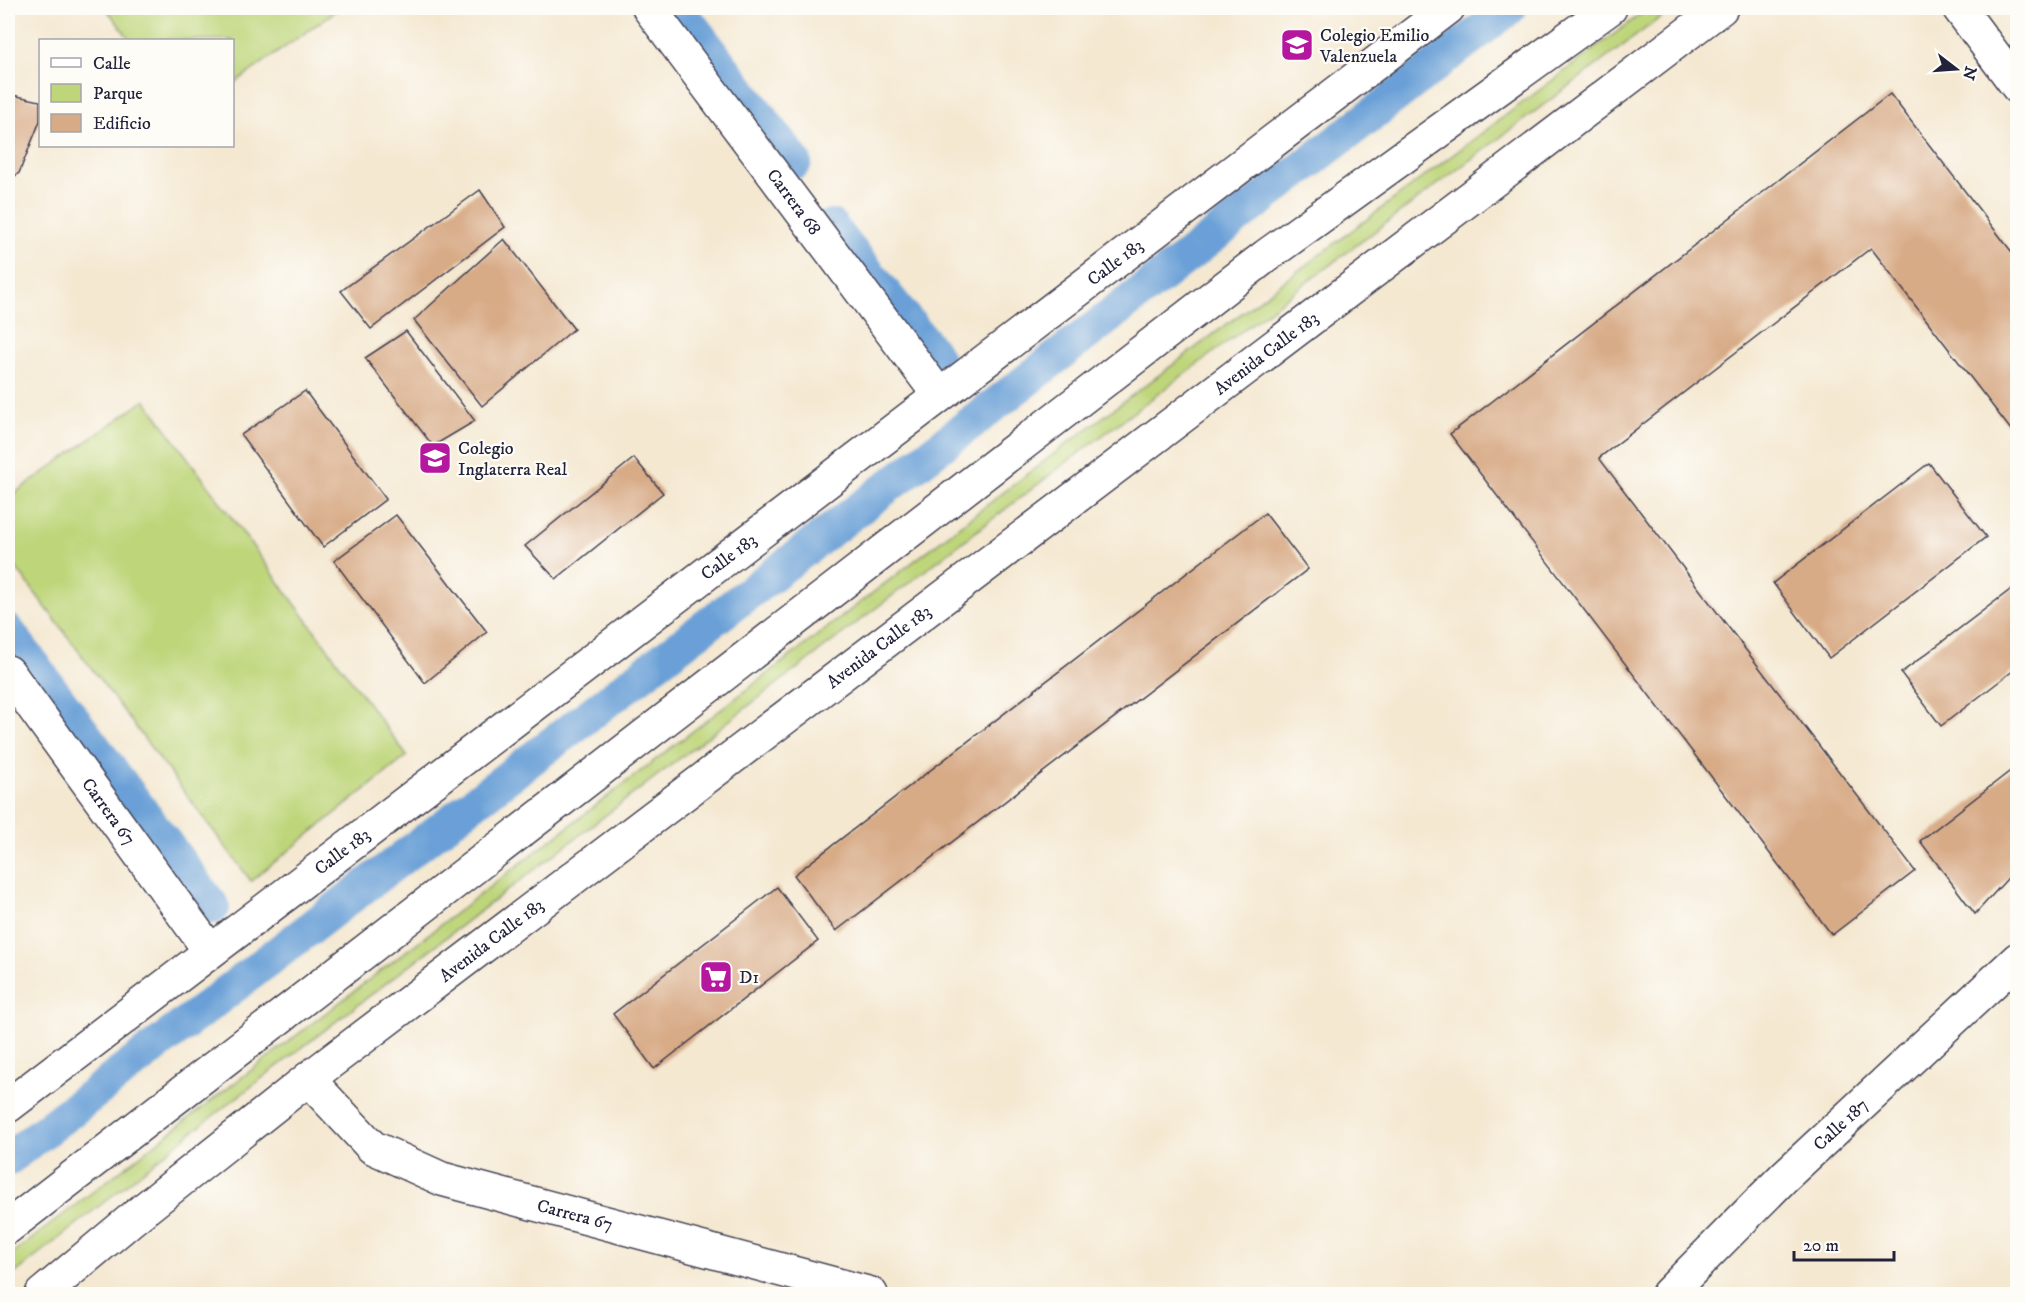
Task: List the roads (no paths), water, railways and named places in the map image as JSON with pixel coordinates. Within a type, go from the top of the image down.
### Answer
[{"type":"main road","name":"Carrera 68","points":[[648,8],[939,395]]},
{"type":"main road","name":"Calle 183","points":[[8,1106],[1448,8]]},
{"type":"main road","points":[[8,1227],[1266,256],[1610,8]]},
{"type":"main road","name":"Avenida Calle 183","points":[[42,1294],[308,1079],[1721,8]]},
{"type":"main road","points":[[1959,8],[2018,87]]},
{"type":"main road","name":"Carrera 67","points":[[8,672],[210,951]]},
{"type":"main road","name":"Calle 187","points":[[1668,1294],[1785,1176],[2018,959]]},
{"type":"main road","name":"Carrera 67","points":[[308,1079],[372,1147],[442,1179],[871,1294]]},
{"type":"waterway","points":[[678,8],[795,162]]},
{"type":"waterway","points":[[8,1159],[1510,8]]},
{"type":"waterway","points":[[831,226],[936,357]]},
{"type":"waterway","points":[[8,631],[213,907]]},
{"type":"place","name":"Colegio Emilio Valenzuela","points":[[1297,45]]},
{"type":"place","name":"Colegio Inglaterra Real","points":[[435,458]]},
{"type":"place","name":"D1","points":[[716,977]]}]
